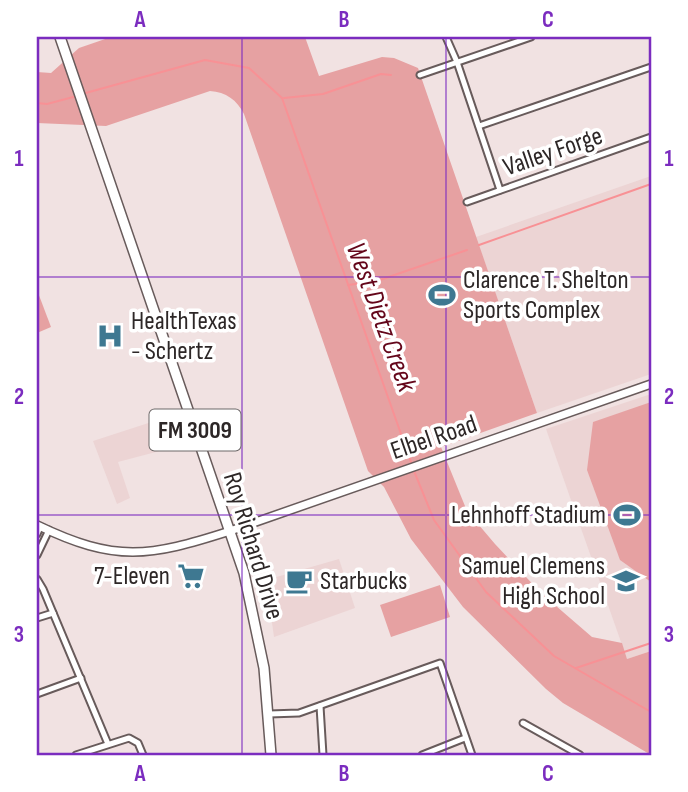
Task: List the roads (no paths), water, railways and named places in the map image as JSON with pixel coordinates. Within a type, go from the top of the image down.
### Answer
[{"type":"main road","name":"Roy Richard Drive","points":[[60,37],[252,602],[269,713],[271,755]]},
{"type":"street","points":[[446,37],[500,190]]},
{"type":"street","points":[[421,75],[531,37]]},
{"type":"street","points":[[479,126],[651,67]]},
{"type":"street","name":"Valley Forge","points":[[467,202],[651,138]]},
{"type":"street","name":"Elbel Road","points":[[41,529],[80,544],[106,550],[136,553],[176,548],[651,384]]},
{"type":"street","points":[[37,555],[41,529]]},
{"type":"street","points":[[37,579],[108,744]]},
{"type":"street","points":[[37,618],[53,612]]},
{"type":"street","points":[[269,713],[299,713],[440,663],[471,755]]},
{"type":"street","points":[[37,694],[81,678]]},
{"type":"street","points":[[320,706],[323,755]]},
{"type":"street","points":[[523,723],[580,755]]},
{"type":"street","points":[[76,755],[129,738],[138,743],[143,755]]},
{"type":"street","points":[[422,755],[466,738]]},
{"type":"waterway","name":"West Dietz Creek","points":[[82,94],[205,60],[249,68],[282,98],[412,465]]},
{"type":"waterway","points":[[284,98],[323,94],[381,74],[391,75]]},
{"type":"waterway","name":"West Dietz Creek","points":[[37,103],[47,104],[77,96]]},
{"type":"waterway","points":[[479,245],[651,184]]},
{"type":"waterway","points":[[348,285],[377,281],[467,250]]},
{"type":"waterway","name":"West Dietz Creek","points":[[414,471],[434,520],[486,592],[554,656],[651,712]]},
{"type":"waterway","points":[[576,668],[651,643]]},
{"type":"place","name":"Clarence T. Shelton Sports Complex","points":[[442,295]]},
{"type":"place","name":"HealthTexas - Schertz","points":[[110,336]]},
{"type":"place","name":"Lehnhoff Stadium","points":[[627,515]]},
{"type":"place","name":"7-Eleven","points":[[191,576]]},
{"type":"place","name":"Starbucks","points":[[299,581]]},
{"type":"place","name":"Samuel Clemens High School","points":[[626,581]]}]
